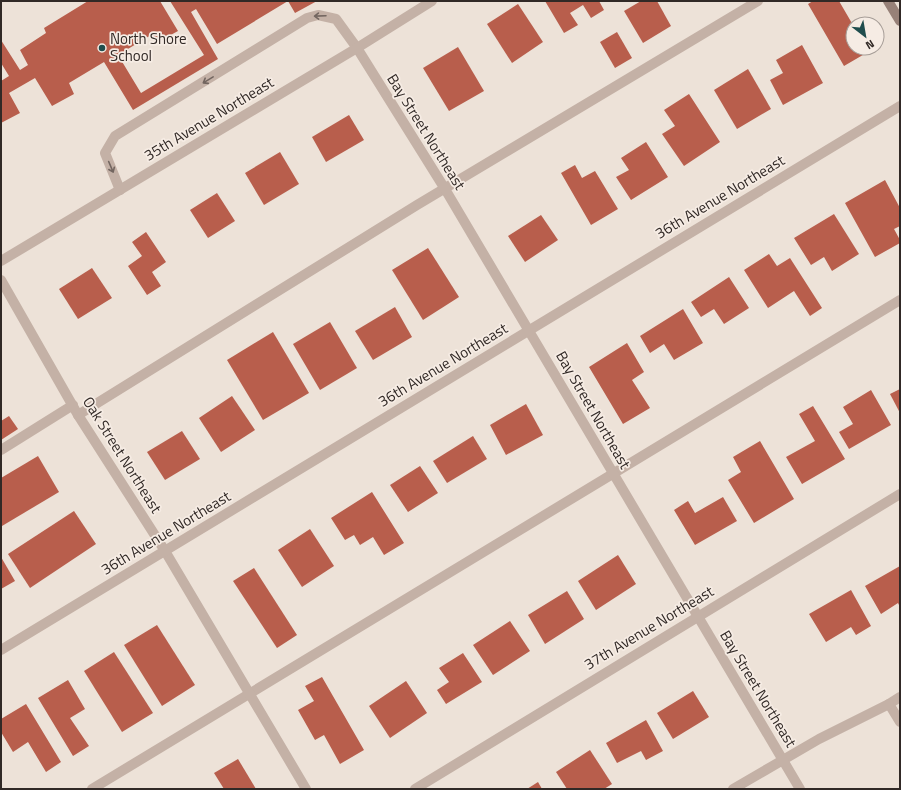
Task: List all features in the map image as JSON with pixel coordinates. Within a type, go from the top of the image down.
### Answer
[{"type":"street","name":"35th Avenue Northeast","points":[[1,261],[357,48],[432,1]]},
{"type":"street","points":[[78,415],[445,189],[758,1]]},
{"type":"street","points":[[888,1],[900,21]]},
{"type":"street","name":"Bay Street Northeast","points":[[120,190],[105,153],[115,136],[306,18],[318,15],[336,19],[357,48],[445,189],[800,789]]},
{"type":"street","name":"36th Avenue Northeast","points":[[1,650],[900,106]]},
{"type":"street","name":"Oak Street Northeast","points":[[1,280],[72,405],[165,551],[306,789]]},
{"type":"street","points":[[92,789],[900,300]]},
{"type":"street","points":[[1,450],[72,405]]},
{"type":"street","name":"37th Avenue Northeast","points":[[415,789],[697,616],[900,494]]},
{"type":"street","points":[[733,789],[782,759],[900,697]]},
{"type":"street","points":[[889,704],[900,722]]},
{"type":"building","points":[[88,1],[160,1],[178,31],[156,43],[151,35],[118,55],[141,93],[204,55],[170,1],[288,1],[217,44],[196,9],[191,12],[218,59],[133,110],[104,62],[69,83],[74,94],[52,106],[35,78],[9,93],[20,113],[1,123],[1,81],[9,76],[1,63],[1,40],[20,70],[28,65],[20,50],[46,33],[44,28]]},
{"type":"building","points":[[288,1],[317,1],[295,13]]},
{"type":"building","points":[[545,1],[599,1],[604,10],[591,18],[583,5],[570,13],[578,25],[564,33]]},
{"type":"building","points":[[641,1],[657,1],[671,26],[643,43],[624,11]]},
{"type":"building","points":[[813,1],[839,1],[848,16],[845,16],[845,56],[861,56],[844,66],[808,4]]},
{"type":"building","points":[[518,4],[543,42],[512,63],[487,24]]},
{"type":"building","points":[[617,32],[632,58],[615,68],[600,42]]},
{"type":"building","points":[[802,45],[823,83],[783,105],[770,80],[783,73],[776,60]]},
{"type":"building","points":[[458,47],[484,91],[449,111],[423,68]]},
{"type":"building","points":[[748,69],[771,109],[737,129],[714,90]]},
{"type":"building","points":[[689,94],[720,142],[684,166],[662,134],[675,126],[664,110]]},
{"type":"building","points":[[349,115],[364,140],[326,162],[312,137]]},
{"type":"building","points":[[646,142],[668,177],[631,200],[616,177],[629,170],[621,158]]},
{"type":"building","points":[[280,152],[299,184],[264,205],[245,173]]},
{"type":"building","points":[[575,165],[582,178],[595,171],[618,209],[591,225],[561,173]]},
{"type":"building","points":[[885,180],[900,208],[900,226],[894,229],[900,243],[875,257],[845,203]]},
{"type":"building","points":[[217,193],[235,221],[208,238],[190,210]]},
{"type":"building","points":[[834,214],[859,254],[832,271],[824,257],[811,265],[794,238]]},
{"type":"building","points":[[541,215],[558,240],[525,262],[508,236]]},
{"type":"building","points":[[146,232],[166,262],[152,272],[161,286],[147,295],[128,266],[142,256],[132,242]]},
{"type":"building","points":[[428,248],[459,297],[423,320],[392,270]]},
{"type":"building","points":[[769,254],[777,266],[790,258],[822,308],[810,316],[794,291],[768,308],[744,270]]},
{"type":"building","points":[[92,268],[112,298],[78,319],[59,289]]},
{"type":"building","points":[[729,277],[749,308],[724,324],[714,309],[701,317],[691,302]]},
{"type":"building","points":[[395,307],[412,337],[373,360],[355,331]]},
{"type":"building","points":[[683,309],[703,343],[674,360],[664,344],[650,353],[640,336]]},
{"type":"building","points":[[330,322],[357,368],[320,390],[293,344]]},
{"type":"building","points":[[273,332],[309,393],[263,420],[227,360]]},
{"type":"building","points":[[627,343],[644,372],[632,380],[650,408],[623,424],[589,367]]},
{"type":"building","points":[[900,389],[900,413],[890,394]]},
{"type":"building","points":[[871,390],[891,425],[849,449],[839,432],[853,424],[843,407]]},
{"type":"building","points":[[232,396],[255,430],[221,452],[199,418]]},
{"type":"building","points":[[526,404],[543,435],[506,455],[490,425]]},
{"type":"building","points":[[813,406],[845,459],[802,484],[786,457],[815,441],[799,414]]},
{"type":"building","points":[[9,416],[18,429],[1,440],[1,421]]},
{"type":"building","points":[[182,431],[200,459],[165,480],[147,452]]},
{"type":"building","points":[[473,436],[487,459],[447,483],[433,461]]},
{"type":"building","points":[[760,441],[794,499],[754,523],[728,480],[741,472],[733,457]]},
{"type":"building","points":[[38,456],[59,492],[2,526],[1,478]]},
{"type":"building","points":[[420,466],[438,493],[408,512],[390,485]]},
{"type":"building","points":[[372,492],[404,543],[384,555],[373,537],[360,545],[354,535],[345,540],[331,518]]},
{"type":"building","points":[[723,497],[737,521],[695,545],[674,510],[688,501],[695,513]]},
{"type":"building","points":[[74,511],[96,544],[30,588],[8,554]]},
{"type":"building","points":[[310,529],[334,566],[302,587],[278,550]]},
{"type":"building","points":[[618,555],[636,584],[596,610],[578,581]]},
{"type":"building","points":[[1,557],[15,581],[1,589]]},
{"type":"building","points":[[900,566],[900,607],[898,603],[881,614],[865,586]]},
{"type":"building","points":[[254,568],[297,635],[277,648],[233,581]]},
{"type":"building","points":[[851,590],[871,626],[856,635],[851,627],[826,642],[809,614]]},
{"type":"building","points":[[567,591],[584,619],[545,644],[528,615]]},
{"type":"building","points":[[510,621],[530,651],[493,675],[473,645]]},
{"type":"building","points":[[157,625],[195,685],[162,706],[124,645]]},
{"type":"building","points":[[114,652],[153,713],[122,732],[84,671]]},
{"type":"building","points":[[463,653],[482,682],[446,704],[437,690],[449,682],[439,668]]},
{"type":"building","points":[[322,677],[364,750],[340,764],[324,735],[315,740],[298,710],[314,701],[305,686]]},
{"type":"building","points":[[68,680],[85,709],[70,718],[89,746],[73,756],[38,698]]},
{"type":"building","points":[[406,681],[427,713],[390,738],[369,706]]},
{"type":"building","points":[[693,691],[709,717],[673,739],[657,713]]},
{"type":"building","points":[[26,704],[61,762],[46,772],[28,742],[13,752],[1,732],[1,719]]},
{"type":"building","points":[[646,720],[663,751],[646,760],[641,751],[617,763],[606,743]]},
{"type":"building","points":[[590,750],[612,784],[604,789],[567,789],[556,772]]},
{"type":"building","points":[[238,759],[256,789],[224,789],[214,773]]},
{"type":"building","points":[[538,782],[542,789],[527,789]]},
{"type":"place","name":"North Shore School","points":[[102,48]]}]
